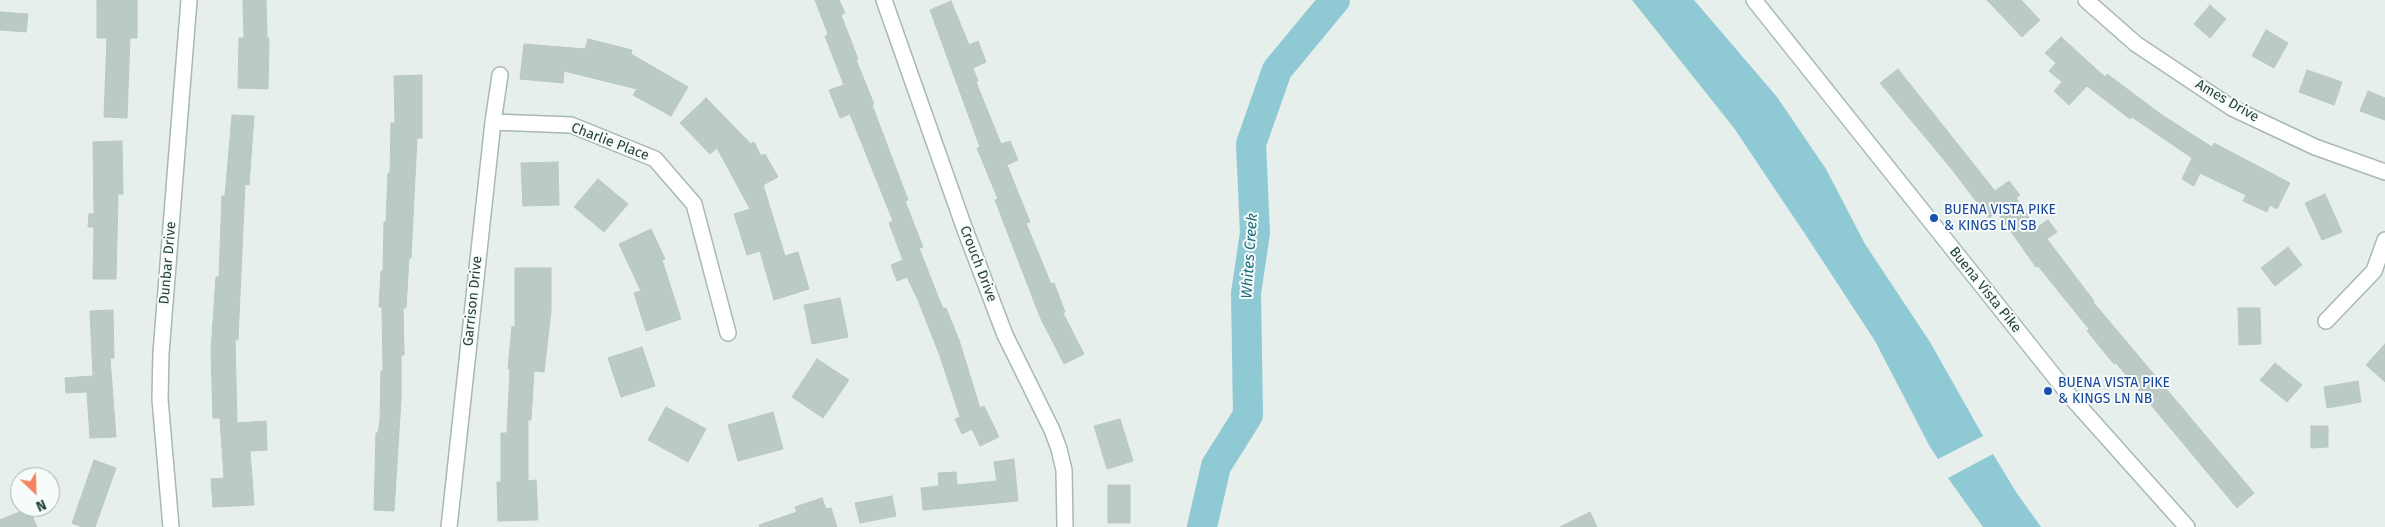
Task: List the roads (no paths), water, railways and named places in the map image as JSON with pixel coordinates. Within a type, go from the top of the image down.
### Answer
[{"type":"street","name":"Dunbar Drive","points":[[171,527],[160,399],[161,353],[189,0]]},
{"type":"street","name":"Crouch Drive","points":[[884,0],[964,227],[1005,335],[1052,430],[1059,449],[1064,470],[1065,527]]},
{"type":"street","name":"Buena Vista Pike","points":[[1754,0],[2070,396],[2187,527]]},
{"type":"street","name":"Ames Drive","points":[[2086,0],[2136,44],[2232,108],[2314,146],[2385,172]]},
{"type":"street","name":"Garrison Drive","points":[[449,527],[493,122],[500,75]]},
{"type":"street","name":"Charlie Place","points":[[493,122],[571,125],[655,159],[694,204],[728,333]]},
{"type":"street","points":[[2326,320],[2374,271],[2385,240]]},
{"type":"water","points":[[1632,0],[1694,0],[1777,97],[1826,169],[1865,244],[1930,342],[1983,436],[1938,459],[1875,341],[1807,237],[1734,128]]},
{"type":"water","points":[[1993,454],[2016,492],[2041,527],[1983,527],[1948,478]]},
{"type":"waterway","name":"Whites Creek","points":[[1202,527],[1216,466],[1248,415],[1246,293],[1255,233],[1251,144],[1277,70],[1335,0]]},
{"type":"place","name":"BUENA VISTA PIKE & KINGS LN SB","points":[[1934,218]]},
{"type":"place","name":"BUENA VISTA PIKE & KINGS LN NB","points":[[2048,391]]}]
